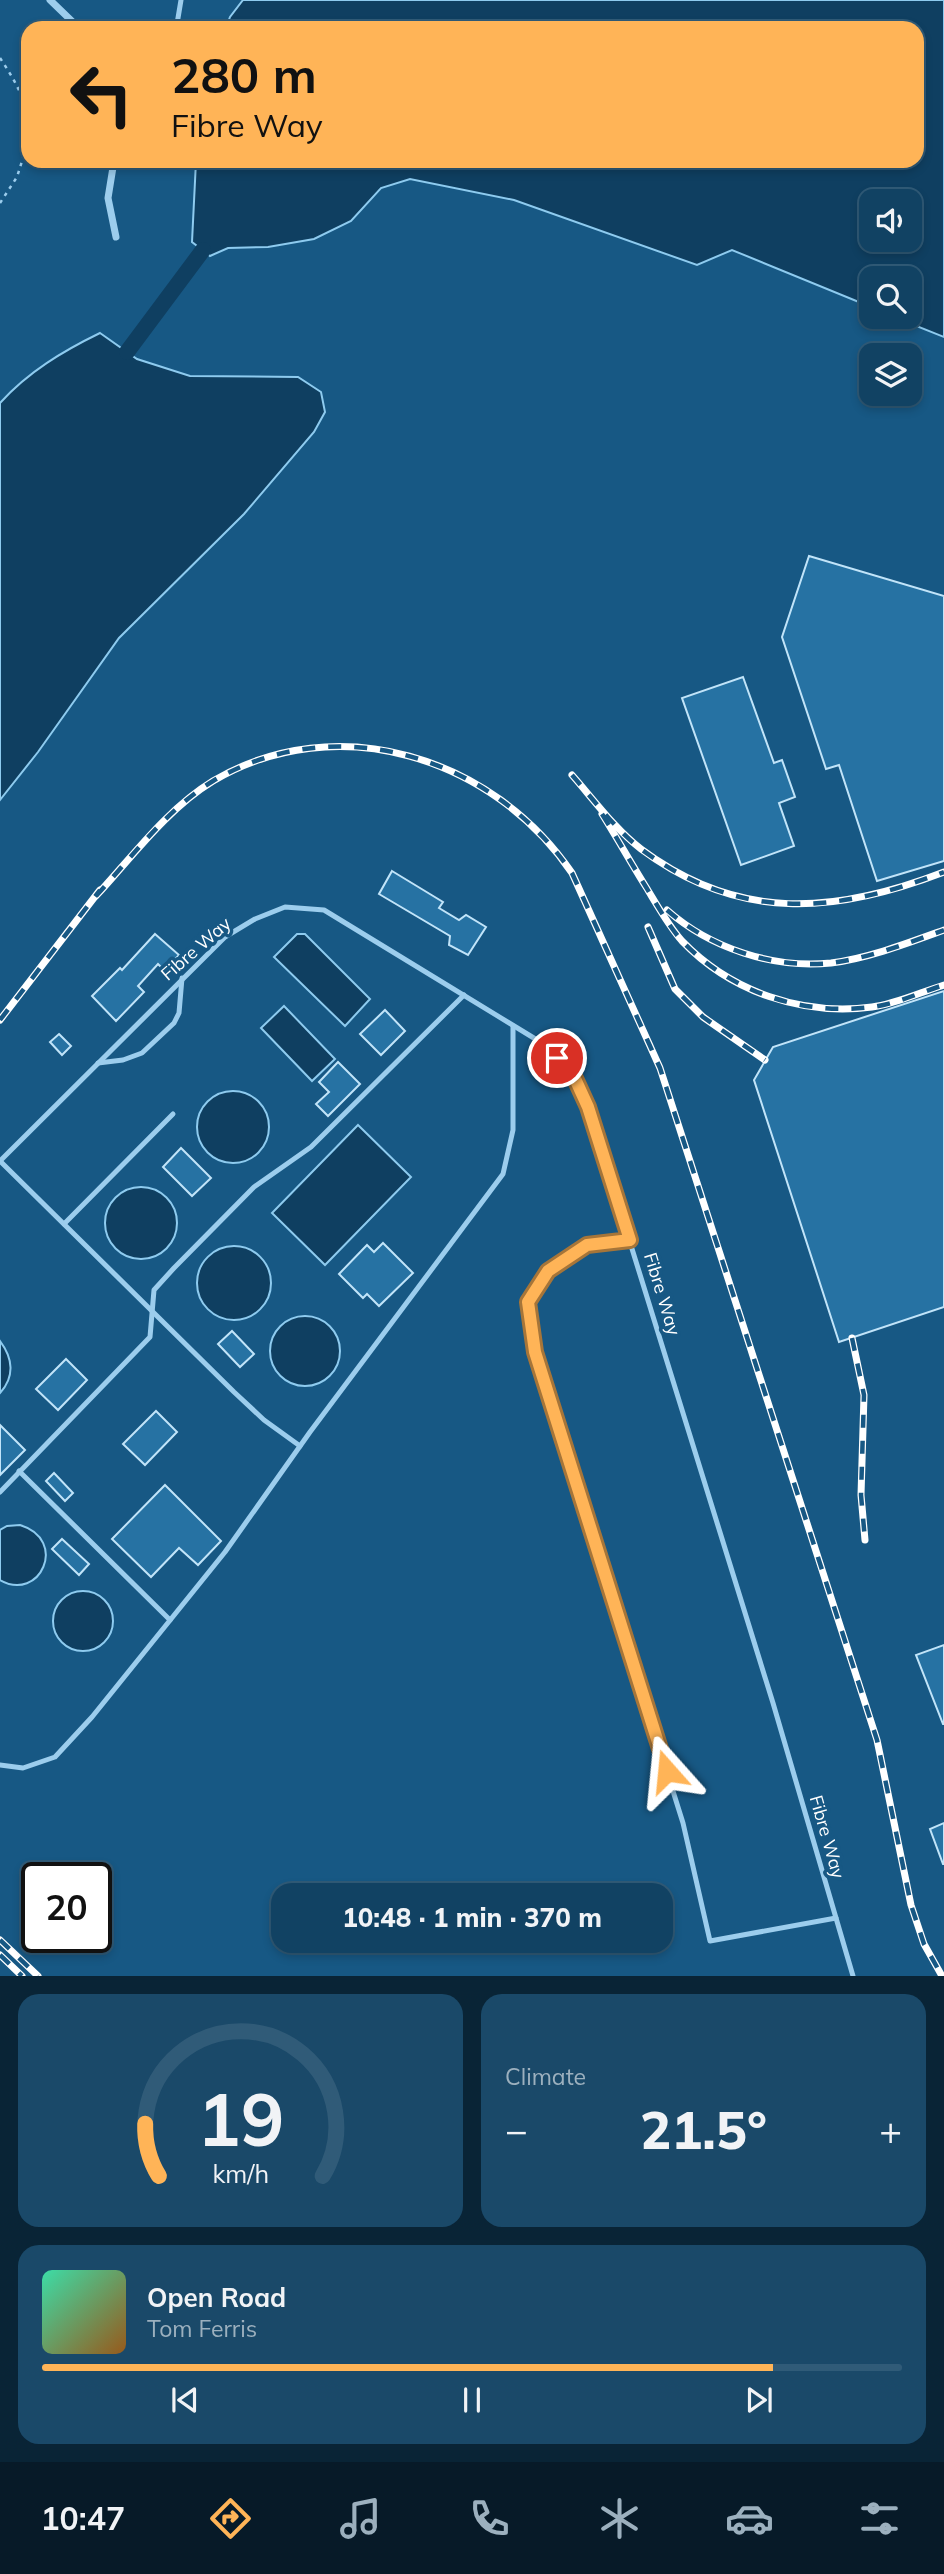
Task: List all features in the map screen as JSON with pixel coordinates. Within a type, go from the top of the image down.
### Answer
[{"type":"street","points":[[50,0],[72,21]]},
{"type":"street","points":[[113,168],[108,198],[116,237]]},
{"type":"lane","points":[[178,21],[181,0]]},
{"type":"lane","name":"Fibre Way","points":[[0,1161],[225,937],[255,919],[285,907],[324,910],[541,1044],[572,1072],[588,1107],[630,1240],[773,1703],[853,1976]]},
{"type":"lane","points":[[98,1063],[142,1054],[174,1023],[179,1013],[182,978]]},
{"type":"lane","points":[[0,1492],[150,1337],[154,1290],[174,1268],[254,1187],[311,1147],[464,995]]},
{"type":"lane","points":[[0,1765],[23,1768],[55,1757],[92,1717],[225,1552],[300,1446],[503,1174],[513,1130],[513,1026]]},
{"type":"lane","points":[[64,1224],[173,1114]]},
{"type":"lane","points":[[0,1161],[264,1420],[300,1446]]},
{"type":"lane","points":[[630,1240],[587,1245],[548,1271],[528,1302],[535,1352],[683,1823],[710,1941],[836,1918]]},
{"type":"lane","points":[[19,1471],[170,1620]]},
{"type":"path","points":[[0,58],[16,82],[21,97]]},
{"type":"path","points":[[0,203],[17,177],[21,164]]},
{"type":"water","points":[[243,0],[944,0],[944,337],[922,328],[922,266],[859,266],[859,302],[732,250],[697,265],[514,200],[410,179],[381,188],[351,221],[314,239],[268,247],[228,248],[210,256],[192,242],[196,168],[924,168],[924,21],[229,21]]},
{"type":"water","points":[[100,333],[137,359],[190,376],[298,377],[321,392],[325,412],[314,432],[244,514],[119,638],[38,752],[0,800],[0,403],[47,363]]},
{"type":"water","points":[[297,934],[305,934],[370,999],[345,1026],[274,957]]},
{"type":"water","points":[[284,1006],[335,1059],[312,1081],[261,1028]]},
{"type":"water","points":[[233,1091],[247,1094],[259,1101],[266,1113],[269,1127],[266,1141],[259,1153],[247,1160],[233,1163],[219,1160],[207,1153],[200,1141],[197,1127],[200,1113],[207,1101],[219,1094]]},
{"type":"water","points":[[358,1125],[411,1177],[325,1265],[272,1213]]},
{"type":"water","points":[[148,1187],[167,1197],[175,1209],[175,1237],[167,1249],[155,1257],[134,1259],[115,1249],[107,1237],[105,1216],[115,1197],[127,1189]]},
{"type":"water","points":[[241,1246],[261,1256],[269,1269],[269,1297],[261,1310],[248,1318],[227,1320],[207,1310],[199,1297],[197,1276],[207,1256],[220,1248]]},
{"type":"water","points":[[298,1316],[312,1316],[325,1322],[334,1331],[340,1351],[338,1364],[330,1376],[312,1386],[298,1386],[285,1380],[276,1371],[270,1358],[270,1344],[276,1331],[285,1322]]},
{"type":"water","points":[[0,1341],[8,1354],[10,1374],[0,1393]]},
{"type":"water","points":[[20,1525],[35,1533],[43,1543],[46,1555],[37,1577],[27,1583],[14,1585],[0,1580],[0,1530],[7,1526]]},
{"type":"water","points":[[83,1591],[100,1596],[108,1604],[113,1621],[108,1638],[100,1646],[83,1651],[66,1646],[58,1638],[53,1621],[58,1604],[66,1596]]},
{"type":"building","points":[[809,556],[944,596],[944,861],[877,881],[839,765],[826,769],[782,637]]},
{"type":"building","points":[[743,677],[774,763],[782,760],[795,797],[779,803],[794,846],[741,865],[682,698]]},
{"type":"building","points":[[392,871],[443,902],[439,908],[459,920],[466,915],[486,927],[468,955],[449,945],[450,936],[379,894]]},
{"type":"building","points":[[155,934],[179,955],[165,971],[158,964],[138,986],[144,992],[116,1021],[92,996],[120,968],[122,970]]},
{"type":"building","points":[[944,991],[944,1307],[839,1342],[754,1080],[773,1047]]},
{"type":"building","points":[[385,1010],[405,1031],[381,1055],[360,1034]]},
{"type":"building","points":[[59,1034],[71,1046],[62,1055],[50,1042]]},
{"type":"building","points":[[338,1062],[360,1084],[328,1116],[316,1104],[329,1092],[319,1082]]},
{"type":"building","points":[[181,1148],[211,1178],[192,1196],[163,1167]]},
{"type":"building","points":[[383,1243],[413,1273],[379,1306],[367,1294],[363,1298],[339,1274],[367,1245],[374,1252]]},
{"type":"building","points":[[232,1331],[254,1354],[240,1367],[218,1344]]},
{"type":"building","points":[[66,1359],[87,1380],[58,1410],[36,1389]]},
{"type":"building","points":[[156,1411],[177,1432],[145,1465],[123,1444]]},
{"type":"building","points":[[0,1425],[25,1450],[0,1475]]},
{"type":"building","points":[[54,1473],[73,1493],[65,1501],[46,1481]]},
{"type":"building","points":[[165,1485],[221,1541],[198,1565],[179,1548],[151,1577],[112,1539]]},
{"type":"building","points":[[62,1539],[89,1564],[79,1575],[52,1549]]},
{"type":"building","points":[[944,1645],[944,1724],[943,1724],[916,1655]]},
{"type":"building","points":[[944,1823],[944,1864],[943,1864],[930,1829]]},
{"type":"waterway","points":[[127,352],[203,250]]},
{"type":"railway","points":[[96,896],[151,834],[196,792],[213,781],[261,759],[310,748],[360,747],[409,756],[456,774],[500,799],[539,833],[572,873],[660,1068],[877,1740],[911,1905],[924,1944],[942,1976]]},
{"type":"railway","points":[[572,775],[641,849],[678,873],[714,889],[751,899],[788,904],[826,902],[904,886],[944,872]]},
{"type":"railway","points":[[602,814],[663,915],[682,941],[701,959],[745,987],[794,1004],[846,1009],[890,1003],[944,985]]},
{"type":"railway","points":[[0,1020],[100,890]]},
{"type":"railway","points":[[667,910],[722,945],[743,953],[787,963],[831,963],[860,958],[944,930]]},
{"type":"railway","points":[[648,927],[675,989],[703,1017],[765,1060]]},
{"type":"railway","points":[[852,1338],[864,1395],[861,1495],[865,1540]]},
{"type":"railway","points":[[0,1940],[38,1976]]},
{"type":"railway","points":[[0,1955],[22,1976]]},
{"type":"route","points":[[557,1058],[572,1072],[588,1107],[630,1240],[587,1245],[548,1271],[528,1302],[535,1352],[667,1771]]}]
